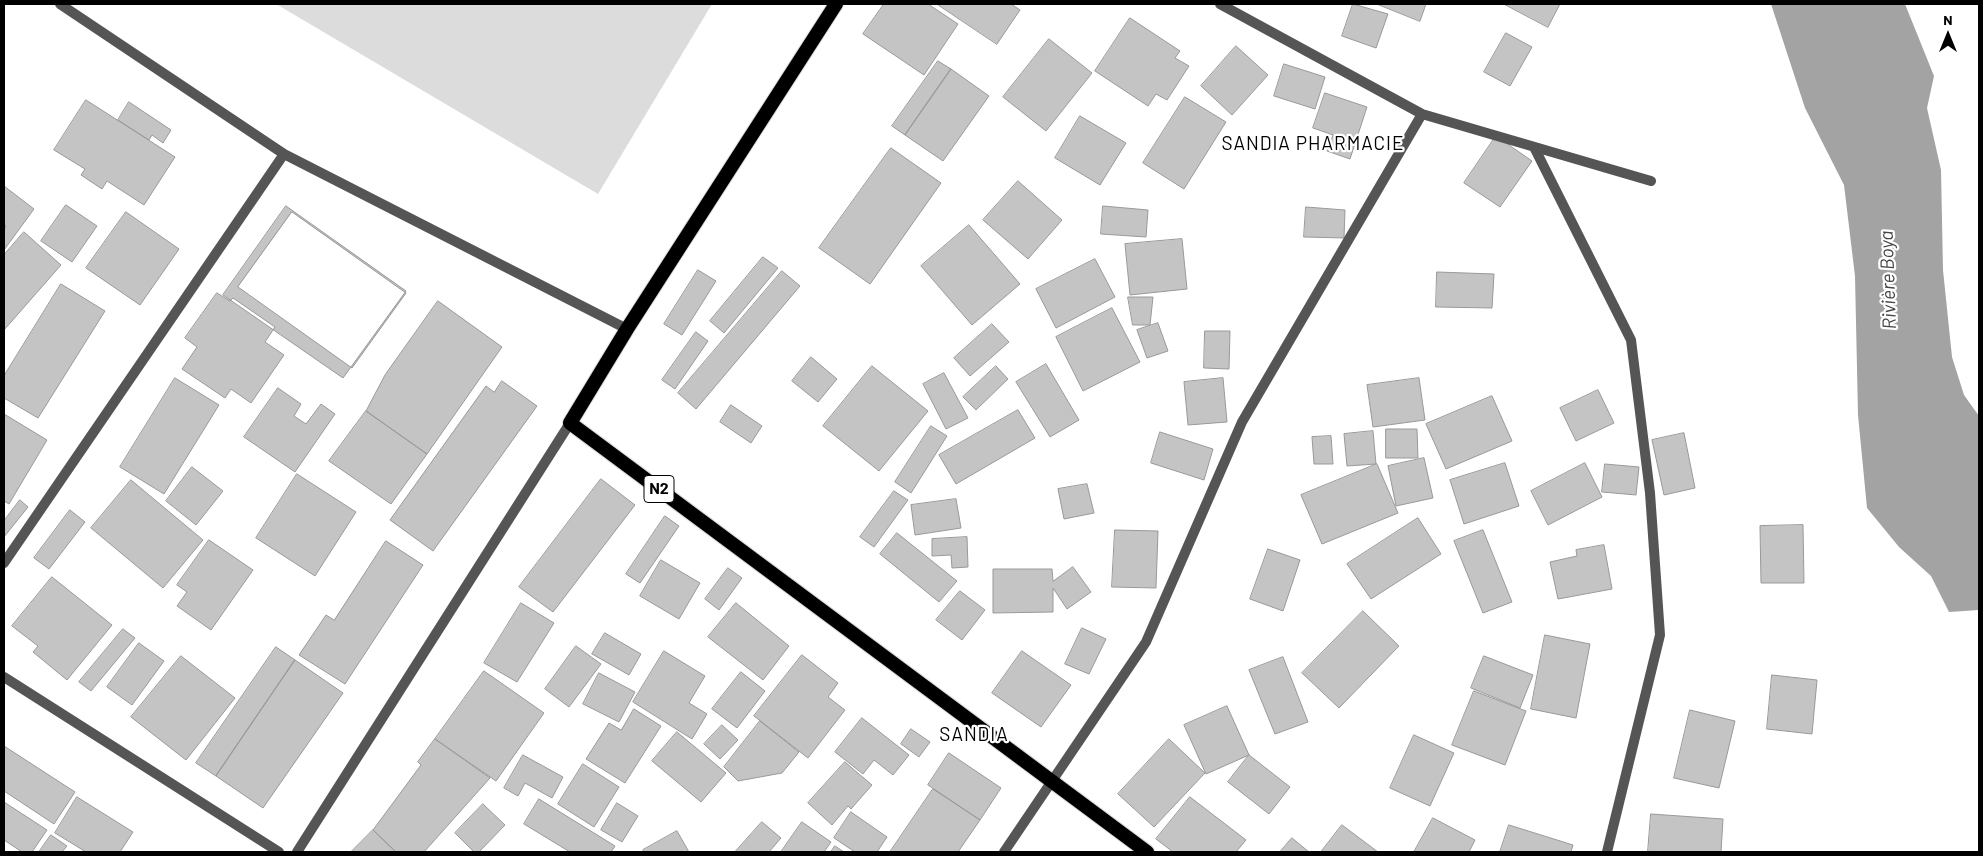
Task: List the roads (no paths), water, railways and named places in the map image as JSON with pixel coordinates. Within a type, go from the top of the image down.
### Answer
[{"type":"highway","points":[[570,423],[627,329],[836,4]]},
{"type":"highway","name":"N2","points":[[570,423],[1147,852]]},
{"type":"street","points":[[60,4],[284,154],[627,329]]},
{"type":"street","points":[[1220,4],[1422,114],[1651,180]]},
{"type":"street","points":[[1004,852],[1146,642],[1242,422],[1422,114]]},
{"type":"street","points":[[1534,146],[1632,340],[1650,493],[1660,634],[1607,852]]},
{"type":"street","points":[[4,563],[284,154]]},
{"type":"street","points":[[297,852],[570,423]]},
{"type":"street","points":[[4,677],[279,852]]},
{"type":"water","name":"Rivière Boya","points":[[1771,4],[1905,4],[1934,76],[1927,108],[1941,170],[1943,270],[1952,357],[1964,395],[1979,416],[1979,610],[1949,612],[1931,576],[1899,547],[1867,508],[1858,415],[1855,276],[1844,185],[1805,108]]},
{"type":"district","name":"SANDIA PHARMACIE","points":[[1313,144]]},
{"type":"district","name":"SANDIA","points":[[974,735]]}]
